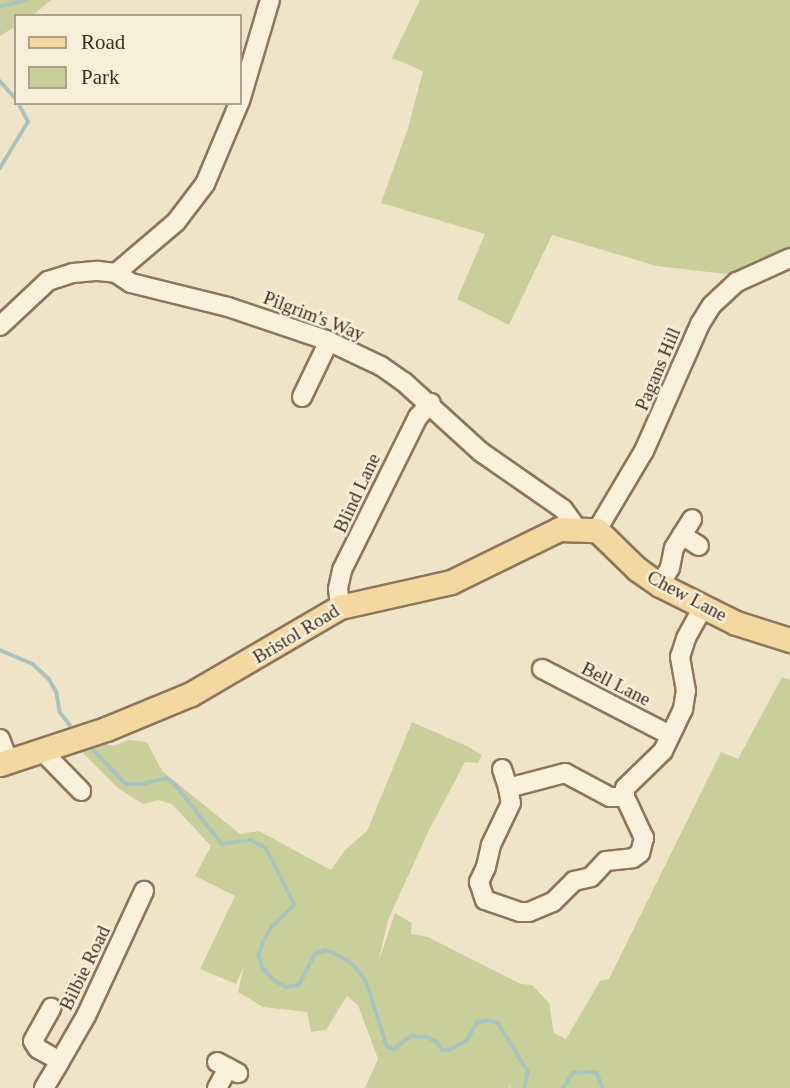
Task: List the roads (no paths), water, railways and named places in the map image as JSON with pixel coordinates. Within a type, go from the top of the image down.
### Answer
[{"type":"main road","name":"Bristol Road","points":[[4,763],[81,738],[191,694],[340,607],[451,582],[546,534],[559,529],[587,529]]},
{"type":"main road","name":"Chew Lane","points":[[587,529],[660,585],[768,636],[790,640]]},
{"type":"street","points":[[242,92],[270,0]]},
{"type":"street","points":[[116,272],[176,222],[205,184],[238,105]]},
{"type":"street","name":"Pagans Hill","points":[[587,529],[644,451],[700,324],[712,305],[737,282],[790,258]]},
{"type":"street","name":"Pilgrim's Way","points":[[0,326],[48,281],[73,273],[116,272],[131,283],[228,307],[329,341],[382,366],[430,403],[481,452],[587,529]]},
{"type":"street","points":[[302,397],[329,341]]},
{"type":"street","name":"Blind Lane","points":[[340,607],[338,589],[342,570],[418,417],[430,403]]},
{"type":"street","points":[[660,585],[670,568],[674,548],[692,519]]},
{"type":"street","points":[[682,536],[699,545]]},
{"type":"street","points":[[502,769],[511,803],[491,845],[479,882],[480,892],[485,900],[520,912],[553,902],[574,881],[591,877],[606,862],[634,858],[640,853],[644,838],[625,797],[625,788],[663,751],[683,709],[686,691],[680,657],[686,638],[703,607]]},
{"type":"street","name":"Bell Lane","points":[[542,669],[670,735]]},
{"type":"street","points":[[0,739],[4,763]]},
{"type":"street","points":[[43,751],[80,791]]},
{"type":"street","points":[[508,788],[565,774],[610,797],[625,797]]},
{"type":"street","name":"Bilbie Road","points":[[44,1088],[86,1016],[144,891]]},
{"type":"street","points":[[51,1008],[33,1041],[38,1049],[60,1061]]},
{"type":"street","points":[[217,1088],[228,1068]]},
{"type":"waterway","points":[[0,7],[26,0]]},
{"type":"waterway","points":[[0,81],[14,97]]},
{"type":"waterway","points":[[0,168],[28,122],[19,105]]},
{"type":"waterway","points":[[0,650],[33,664],[49,679],[57,693],[60,712],[74,730]]},
{"type":"waterway","points":[[87,743],[126,784],[142,784],[166,778],[174,783],[222,844],[251,840],[266,848],[295,905],[272,927],[259,955],[263,968],[273,979],[286,987],[299,985],[314,955],[325,950],[338,955],[353,964],[366,981],[387,1046],[394,1049],[411,1036],[426,1037],[436,1041],[443,1050],[450,1050],[467,1040],[477,1023],[486,1020],[498,1023],[528,1071],[525,1088]]},
{"type":"waterway","points":[[563,1088],[573,1073],[590,1072],[597,1073],[603,1088]]}]
